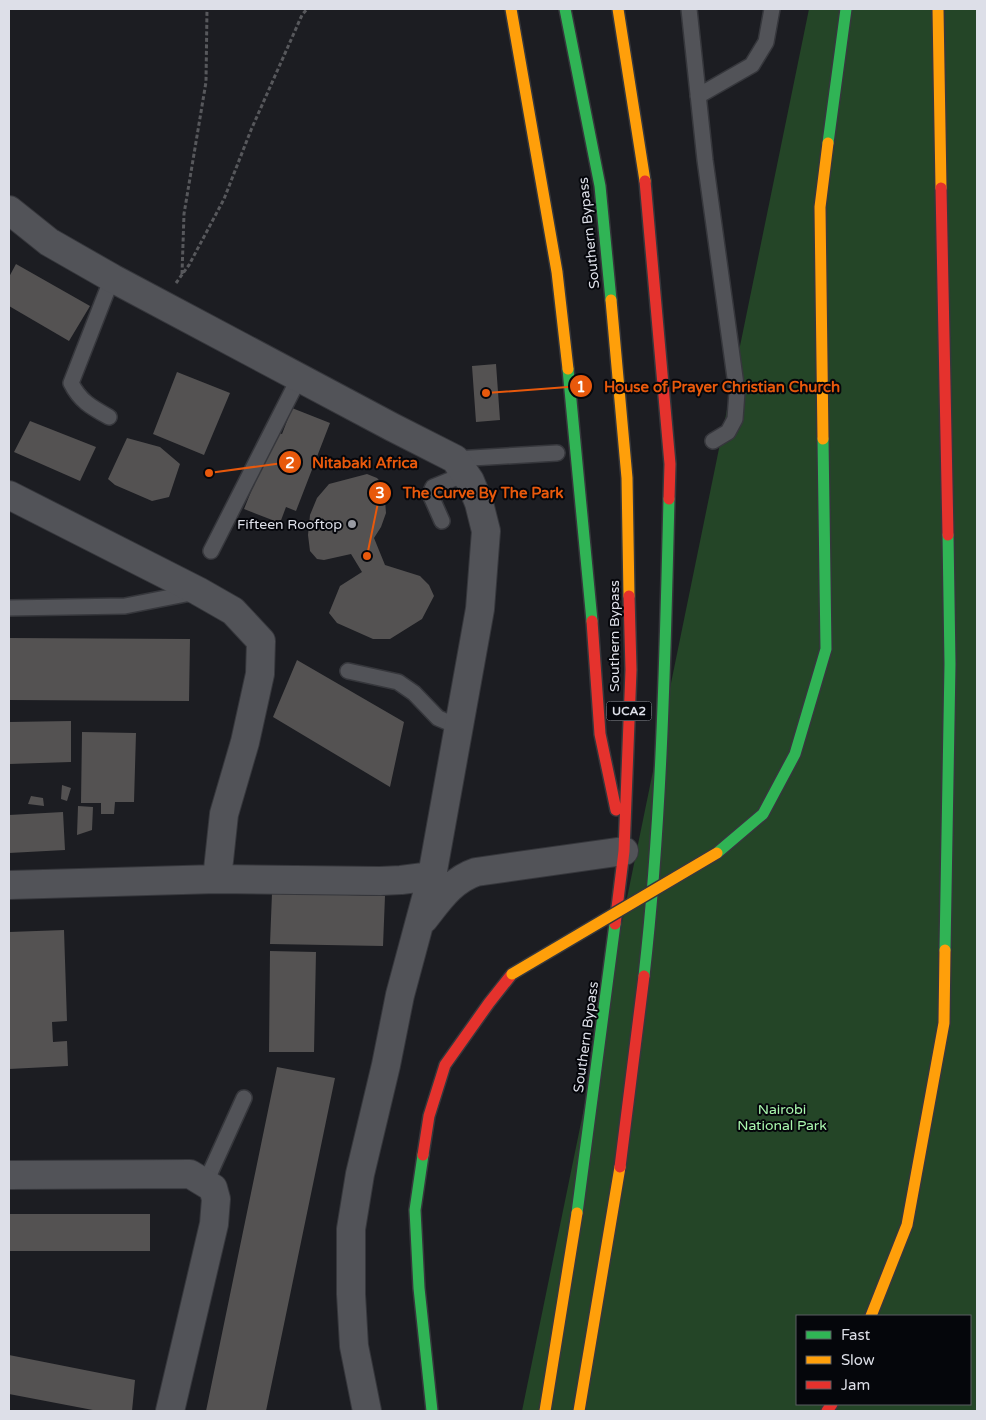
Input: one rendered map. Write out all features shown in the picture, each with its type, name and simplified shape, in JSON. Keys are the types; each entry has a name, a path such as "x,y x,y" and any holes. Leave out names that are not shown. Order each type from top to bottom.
{"main road":[{"path":"511,9 557,272 589,586 600,734 624,851"},
{"name":"Southern Bypass","path":"544,1411 578,1205 624,851 631,670 627,478 600,186 565,9"},
{"name":"UCA2","path":"579,1411 616,1196 644,973 656,835 668,552 670,464 647,192 618,9"},
{"path":"432,1411 419,1288 414,1210 429,1116 445,1065 512,974 718,853 764,814 795,754 826,649 820,206 846,9"},
{"path":"871,1315 907,1225 944,1023 950,664 938,9"}],"street":[{"path":"9,210 49,242 112,278 460,466 470,481 479,503 486,531 480,609 432,876 400,994 386,1065 360,1174 351,1229 351,1294 354,1346 367,1411"},
{"path":"9,495 233,611 261,641 260,674 249,725 224,814 217,879"},
{"path":"420,924 454,884 471,873 624,851"},
{"path":"9,885 217,879 380,881 432,876"},
{"path":"9,1175 190,1174 213,1188 216,1199 214,1224 170,1411"}],"lane":[{"path":"689,9 705,160 737,392 735,419 728,432 713,441"},
{"path":"698,96 752,65 766,42 772,9"},
{"path":"109,417 89,406 77,395 71,382 112,278"},
{"path":"211,551 299,378"},
{"path":"442,521 430,494 433,487 460,466 557,453"},
{"path":"9,608 125,606 198,592"},
{"path":"348,671 398,682 414,693 438,718 459,727"},
{"path":"205,1184 244,1098"}],"path":[{"path":"182,275 184,214 206,82 207,9"},
{"path":"163,305 182,275 224,199 302,15 307,9"}],"green space":[{"name":"Nairobi National Park","path":"809,9 977,9 977,1411 522,1411"}],"building":[{"path":"16,264 90,306 69,341 9,306 9,277"},
{"path":"496,364 500,420 476,422 472,366"},
{"path":"177,372 230,393 204,455 153,434"},
{"path":"292,408 330,423 296,511 286,507 280,523 244,509 275,432 282,434"},
{"path":"30,421 96,447 80,481 14,452"},
{"path":"127,438 160,447 180,464 169,497 152,501 115,485 108,479"},
{"path":"367,474 377,478 384,486 386,513 381,527 374,538 385,565 420,576 429,585 434,596 422,619 390,639 373,639 337,623 329,613 340,586 362,572 351,554 324,560 317,559 310,551 308,535 310,515 317,498 329,484"},
{"path":"9,638 190,639 189,701 9,700"},
{"path":"297,660 404,722 390,787 273,717"},
{"path":"71,721 71,762 9,764 9,722"},
{"path":"82,732 136,733 134,802 115,802 114,814 101,814 101,803 81,803"},
{"path":"62,785 71,788 67,801 61,799"},
{"path":"31,796 43,798 44,806 28,804"},
{"path":"78,806 93,807 92,830 77,835"},
{"path":"63,812 65,850 9,853 9,815"},
{"path":"272,893 385,896 383,946 270,944"},
{"path":"64,930 67,1021 52,1022 53,1042 67,1041 68,1066 9,1069 9,932"},
{"path":"270,951 316,952 314,1052 269,1052"},
{"path":"277,1067 335,1078 266,1411 206,1411"},
{"path":"9,1214 150,1214 150,1251 9,1251"},
{"path":"9,1355 135,1380 132,1411 98,1411 9,1394"}],"traffic: fast":[{"path":"565,9 600,186 611,300"},
{"path":"828,143 846,9"},
{"path":"568,369 592,621"},
{"path":"717,853 763,814 795,754 826,649 823,439"},
{"path":"644,976 659,798 669,499"},
{"path":"945,950 950,664 948,535"},
{"path":"577,1213 615,924"},
{"path":"423,1155 415,1210 419,1288 432,1411"}],"traffic: slow":[{"path":"511,9 557,272 568,369"},
{"path":"618,9 645,181"},
{"path":"938,9 941,188"},
{"path":"823,439 820,207 828,143"},
{"path":"611,300 627,478 629,596"},
{"path":"512,974 717,853"},
{"path":"871,1315 907,1225 944,1023 945,950"},
{"path":"579,1411 620,1167"},
{"path":"545,1411 577,1213"}],"traffic: jam":[{"path":"645,181 670,464 669,499"},
{"path":"941,188 948,535"},
{"path":"615,924 624,851 631,670 629,596"},
{"path":"592,621 600,734 616,810"},
{"path":"423,1155 429,1116 445,1065 512,974"},
{"path":"620,1167 644,976"},
{"path":"827,1411 831,1405"}],"place":[{"name":"House of Prayer Christian Church","path":"486,393"},
{"name":"Nitabaki Africa","path":"209,473"},
{"name":"Fifteen Rooftop","path":"352,524"},
{"name":"The Curve By The Park","path":"367,556"}]}
